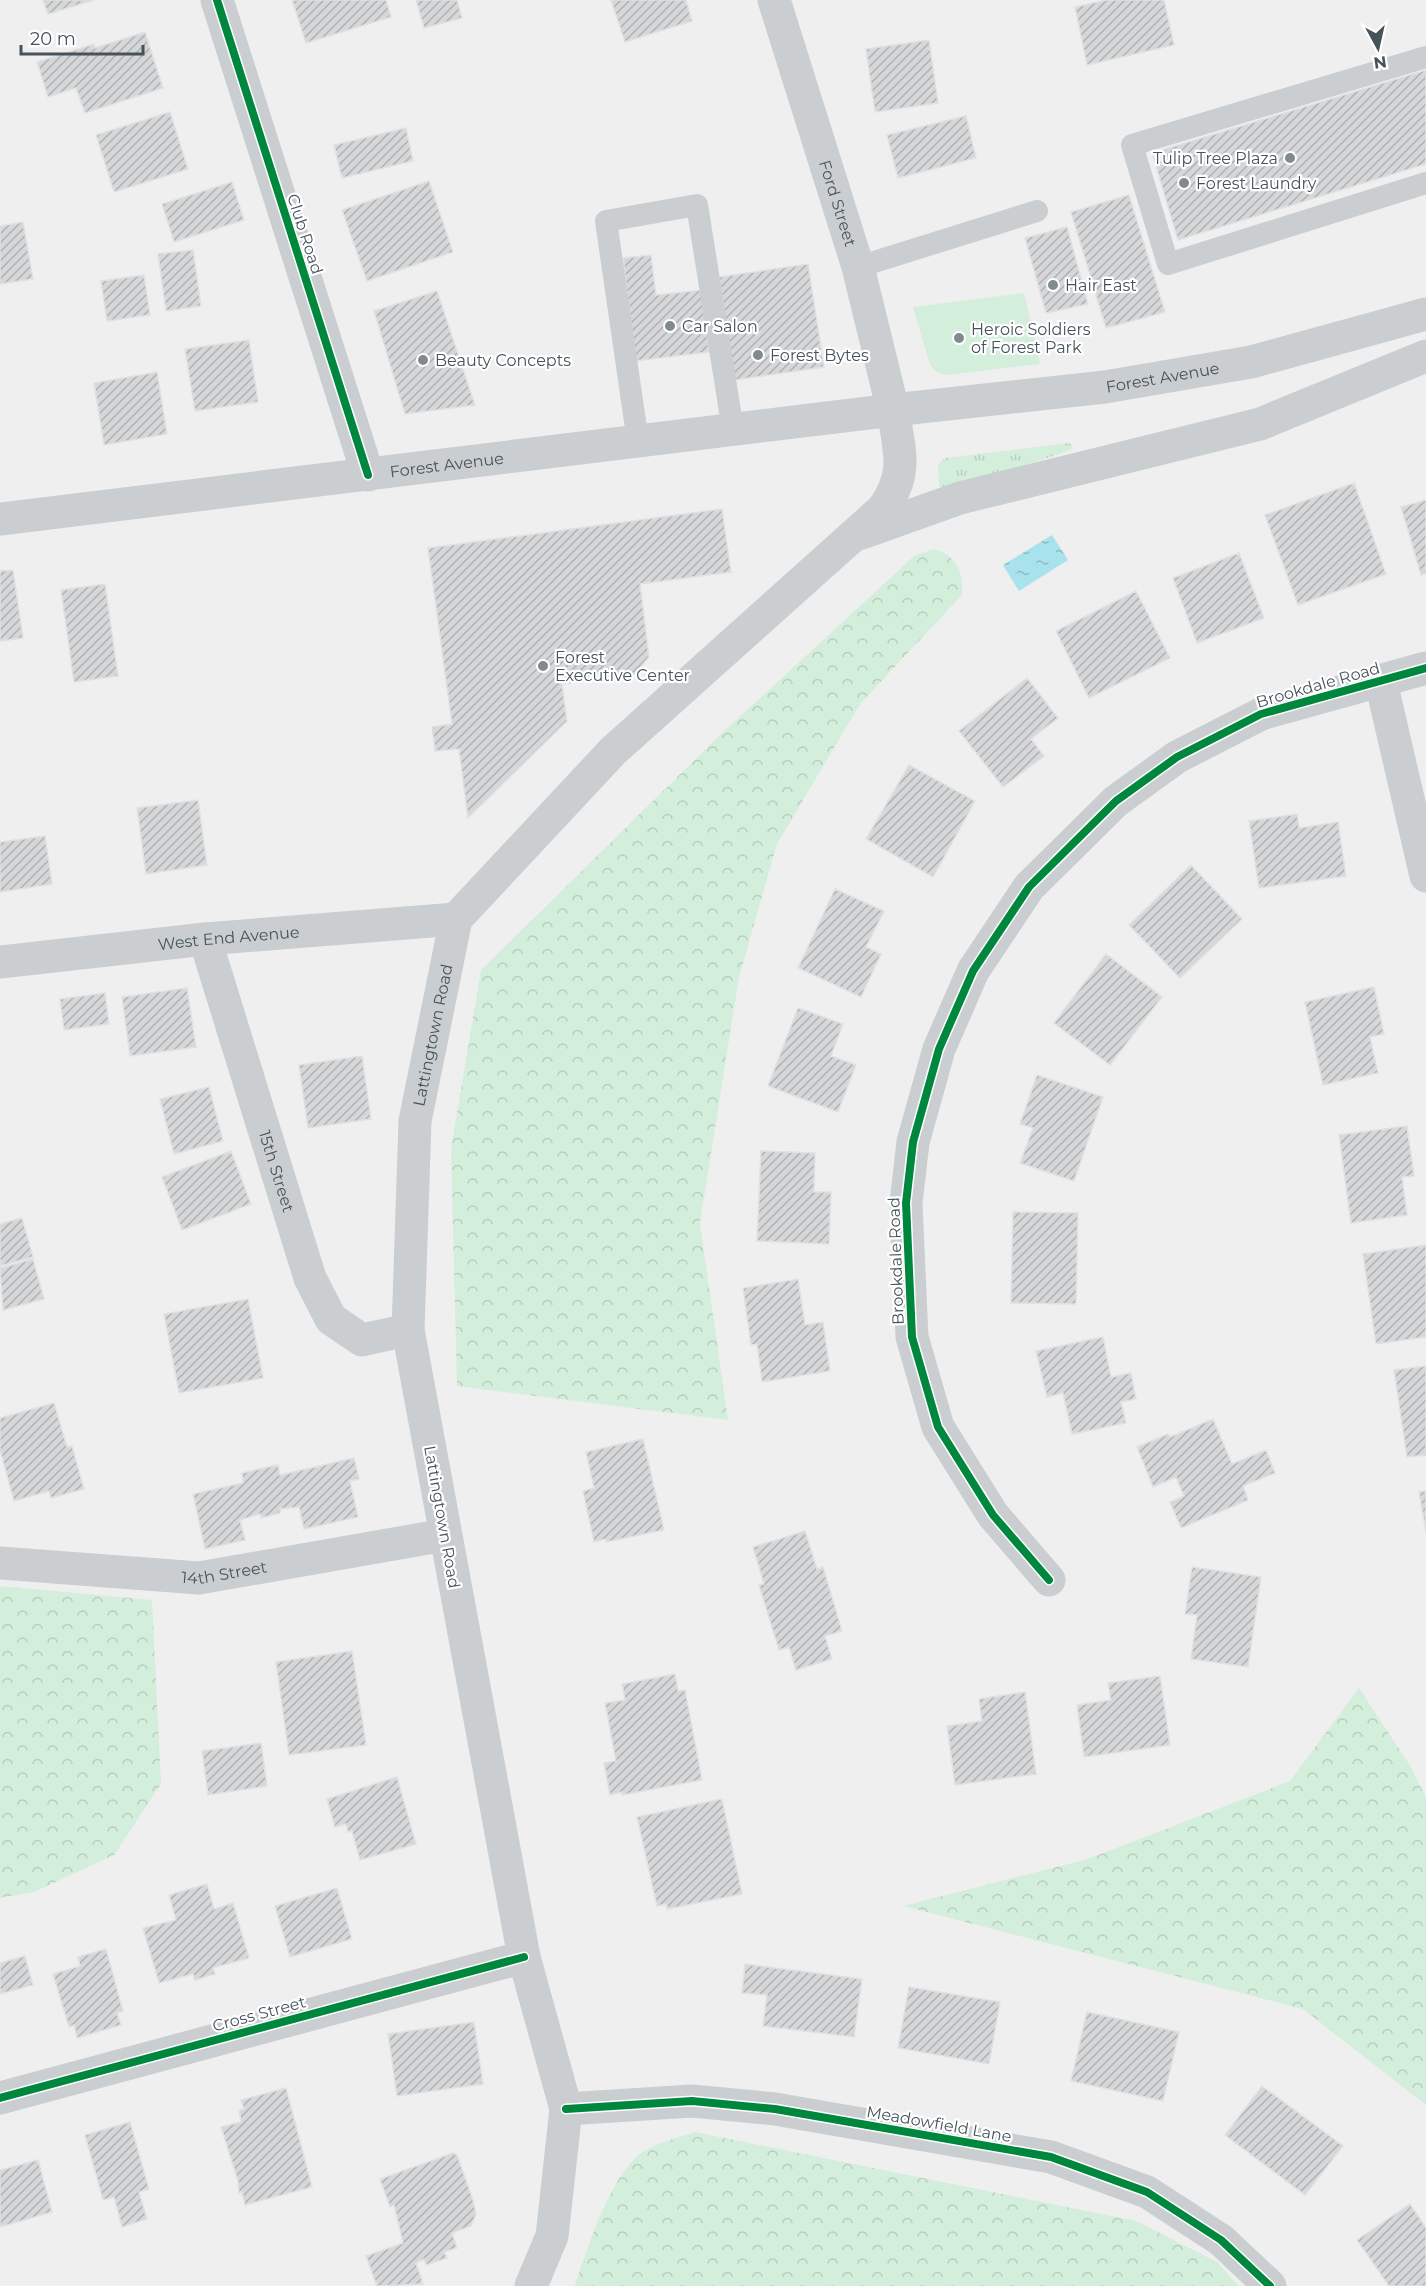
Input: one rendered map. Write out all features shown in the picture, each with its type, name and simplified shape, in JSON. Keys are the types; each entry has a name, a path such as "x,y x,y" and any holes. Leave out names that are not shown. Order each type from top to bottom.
{"street":[{"name":"Club Road","path":"217,0 368,476"},
{"name":"Ford Street","path":"774,0 858,267 893,410"},
{"name":"Forest Avenue","path":"0,519 368,476 893,410 1105,387 1251,362 1426,314"},
{"path":"855,536 960,498 1260,424 1426,356"},
{"path":"456,919 613,751 883,509 899,482 900,463 893,410"},
{"name":"Brookdale Road","path":"1049,1580 993,1515 938,1427 912,1337 906,1203 912,1142 939,1049 973,971 1029,887 1116,801 1177,757 1261,714 1426,668"},
{"path":"1381,682 1426,876"},
{"name":"West End Avenue","path":"0,962 205,939 456,919"},
{"name":"Lattingtown Road","path":"456,919 415,1121 408,1330 524,1957 566,2109"},
{"name":"15th Street","path":"205,939 310,1278 331,1319 362,1340 408,1330"},
{"name":"14th Street","path":"0,1563 199,1578 445,1535"},
{"name":"Cross Street","path":"0,2098 524,1957"},
{"name":"Meadowfield Lane","path":"566,2109 692,2101 775,2109 1051,2157 1148,2192 1221,2240 1270,2286"},
{"path":"531,2286 552,2236 566,2109"}],"lane":[{"path":"1426,57 1132,145 1168,264 1426,183"},
{"path":"638,442 606,221 696,205 733,430"},
{"path":"858,267 1036,211"}],"green space":[{"path":"1024,293 1040,364 947,375 938,373 930,365 913,307"},
{"path":"1069,443 1072,445 1071,450 949,491 939,486 938,465 945,458"},
{"path":"933,549 948,555 957,566 962,579 962,595 860,704 777,844 739,977 700,1223 728,1420 457,1386 451,1149 481,970 717,738 914,556"},
{"path":"0,1586 152,1600 161,1784 114,1855 34,1892 0,1898"},
{"path":"1359,1688 1411,1767 1426,1798 1426,2105 1303,2009 903,1906 1088,1859 1290,1781"},
{"path":"695,2132 1136,2221 1217,2262 1239,2286 575,2286 601,2213 621,2176 643,2152"}],"water":[{"path":"1052,535 1068,560 1019,591 1003,565"}],"building":[{"path":"43,0 94,0 48,14"},
{"path":"292,0 386,0 391,17 306,43"},
{"path":"416,0 457,0 462,18 424,28"},
{"path":"611,0 686,0 692,21 625,42"},
{"path":"1106,0 1164,0 1174,45 1087,65 1075,7"},
{"path":"145,32 163,88 85,113 76,88 48,97 37,62 94,44 95,48"},
{"path":"929,40 938,103 875,112 866,49"},
{"name":"Tulip Tree Plaza","path":"1426,70 1426,164 1178,240 1152,153"},
{"path":"170,112 188,169 114,192 96,135"},
{"path":"966,116 976,158 898,178 887,135"},
{"path":"406,128 413,161 342,178 334,145"},
{"path":"429,181 453,252 367,281 342,210"},
{"path":"232,182 244,220 174,242 162,204"},
{"path":"1129,195 1165,312 1106,328 1071,212"},
{"path":"23,222 33,279 0,284 0,226"},
{"path":"1067,227 1088,304 1046,313 1025,238"},
{"path":"193,250 201,306 166,311 158,254"},
{"path":"651,255 656,295 702,290 709,352 635,361 623,258"},
{"path":"808,264 824,367 735,380 719,277"},
{"path":"144,275 150,315 107,321 101,281"},
{"path":"437,291 475,405 405,414 374,311"},
{"path":"249,340 258,402 195,411 185,349"},
{"path":"157,372 167,434 104,445 94,383"},
{"path":"1354,483 1386,574 1298,605 1265,515"},
{"path":"1426,500 1426,573 1421,575 1401,507"},
{"name":"Forest Executive Center","path":"722,509 731,572 640,584 649,657 634,675 562,684 567,721 468,818 459,749 435,751 432,727 452,724 428,548"},
{"path":"1239,553 1264,618 1197,643 1173,578"},
{"path":"13,570 23,638 0,641 0,571"},
{"path":"105,584 118,676 74,682 61,590"},
{"path":"1136,591 1170,658 1089,698 1056,631"},
{"path":"1027,678 1058,718 1031,739 1044,756 1003,787 959,731"},
{"path":"909,765 975,801 933,877 866,839"},
{"path":"198,800 207,865 146,874 137,808"},
{"path":"1297,814 1299,828 1338,822 1346,876 1259,888 1249,821"},
{"path":"45,836 52,884 0,892 0,842"},
{"path":"1191,865 1242,919 1180,978 1129,925"},
{"path":"835,889 884,911 866,947 881,954 861,997 798,968"},
{"path":"1106,954 1162,997 1110,1065 1054,1023"},
{"path":"1374,987 1384,1034 1370,1037 1378,1073 1323,1085 1305,1002"},
{"path":"187,988 196,1047 130,1056 122,997"},
{"path":"105,993 109,1024 64,1030 60,999"},
{"path":"798,1008 843,1024 831,1056 856,1065 838,1112 768,1086"},
{"path":"362,1056 371,1119 308,1128 299,1065"},
{"path":"1037,1075 1103,1097 1074,1181 1020,1163 1033,1128 1020,1124"},
{"path":"209,1087 223,1141 174,1154 160,1099"},
{"path":"1407,1126 1414,1176 1402,1177 1407,1215 1351,1223 1339,1135"},
{"path":"231,1151 251,1204 182,1230 162,1177"},
{"path":"761,1151 815,1153 814,1192 831,1192 829,1244 757,1241"},
{"path":"1013,1212 1078,1213 1076,1304 1011,1303"},
{"path":"22,1218 33,1257 0,1266 0,1224"},
{"path":"1426,1245 1426,1337 1376,1344 1363,1254"},
{"path":"33,1259 44,1299 3,1310 0,1268"},
{"path":"798,1279 805,1325 823,1322 830,1371 762,1382 757,1344 751,1345 743,1288"},
{"path":"248,1299 263,1378 179,1393 164,1314"},
{"path":"1103,1337 1111,1377 1131,1373 1136,1399 1121,1402 1126,1423 1072,1434 1063,1393 1047,1397 1036,1351"},
{"path":"1426,1366 1426,1455 1407,1457 1394,1370"},
{"path":"54,1403 67,1447 72,1446 84,1489 51,1498 49,1491 14,1501 0,1450 0,1418"},
{"path":"1213,1419 1232,1464 1266,1450 1275,1473 1243,1486 1248,1500 1181,1528 1170,1502 1184,1496 1176,1477 1153,1487 1137,1447 1168,1434 1170,1437"},
{"path":"643,1439 664,1530 606,1542 606,1539 594,1542 583,1491 594,1488 586,1452"},
{"path":"354,1458 359,1479 350,1481 358,1517 304,1529 299,1507 280,1509 280,1513 261,1518 260,1514 240,1520 245,1540 205,1549 193,1494 243,1483 242,1473 278,1465 280,1475"},
{"path":"1426,1491 1426,1532 1419,1492"},
{"path":"805,1531 817,1569 823,1567 842,1631 825,1636 832,1659 796,1670 789,1647 779,1650 759,1585 764,1584 753,1547"},
{"path":"1192,1567 1261,1577 1248,1667 1191,1659 1197,1615 1185,1614"},
{"path":"352,1651 366,1745 289,1755 276,1662"},
{"path":"675,1674 678,1691 685,1690 702,1780 622,1795 622,1792 610,1795 604,1763 616,1761 605,1703 625,1700 622,1684"},
{"path":"1160,1676 1170,1745 1084,1757 1077,1705 1111,1700 1108,1683"},
{"path":"1025,1692 1036,1774 955,1785 947,1726 982,1721 979,1699"},
{"path":"261,1743 267,1786 208,1795 202,1751"},
{"path":"397,1777 416,1844 360,1860 352,1831 348,1832 346,1824 335,1827 327,1799"},
{"path":"722,1799 742,1894 667,1909 667,1904 657,1906 637,1817"},
{"path":"207,1884 214,1909 233,1903 249,1958 213,1968 215,1974 195,1980 193,1974 159,1983 143,1928 176,1920 169,1895"},
{"path":"337,1888 352,1939 290,1957 275,1906"},
{"path":"106,1949 123,2011 117,2013 121,2025 77,2038 74,2025 69,2027 53,1974 80,1966 78,1957"},
{"path":"25,1956 33,1985 0,1994 0,1963"},
{"path":"745,1964 862,1979 854,2037 763,2026 767,1995 742,1993"},
{"path":"909,1987 1000,2002 989,2064 898,2048"},
{"path":"1087,2012 1179,2032 1163,2101 1071,2081"},
{"path":"474,2022 483,2084 397,2096 388,2034"},
{"path":"1262,2086 1343,2146 1305,2195 1225,2135"},
{"path":"286,2088 312,2187 245,2205 242,2192 239,2193 238,2181 221,2127 241,2122 239,2110 244,2109 241,2100"},
{"path":"130,2122 149,2189 139,2192 147,2219 122,2227 114,2197 103,2200 85,2135"},
{"path":"453,2153 457,2155 473,2200 476,2214 471,2226 452,2233 457,2248 444,2252 447,2258 426,2265 424,2259 416,2263 423,2284 377,2286 366,2256 403,2243 394,2205 390,2207 380,2179"},
{"path":"38,2160 52,2212 0,2227 0,2170"},
{"path":"1410,2204 1426,2228 1426,2286 1389,2286 1357,2240"}],"cycle path":[{"path":"217,0 368,475"},
{"path":"1049,1580 993,1515 938,1427 912,1337 906,1203 913,1142 939,1049 973,971 1029,887 1116,801 1177,757 1261,714 1426,668"},
{"path":"0,2098 524,1957"},
{"path":"566,2109 692,2101 775,2109 1051,2157 1147,2192 1221,2240 1270,2286"}],"place":[{"name":"Tulip Tree Plaza","path":"1290,158"},
{"name":"Forest Laundry","path":"1184,183"},
{"name":"Hair East","path":"1053,285"},
{"name":"Car Salon","path":"670,326"},
{"name":"Heroic Soldiers of Forest Park","path":"959,338"},
{"name":"Forest Bytes","path":"758,355"},
{"name":"Beauty Concepts","path":"423,360"},
{"name":"Forest Executive Center","path":"543,666"}]}
